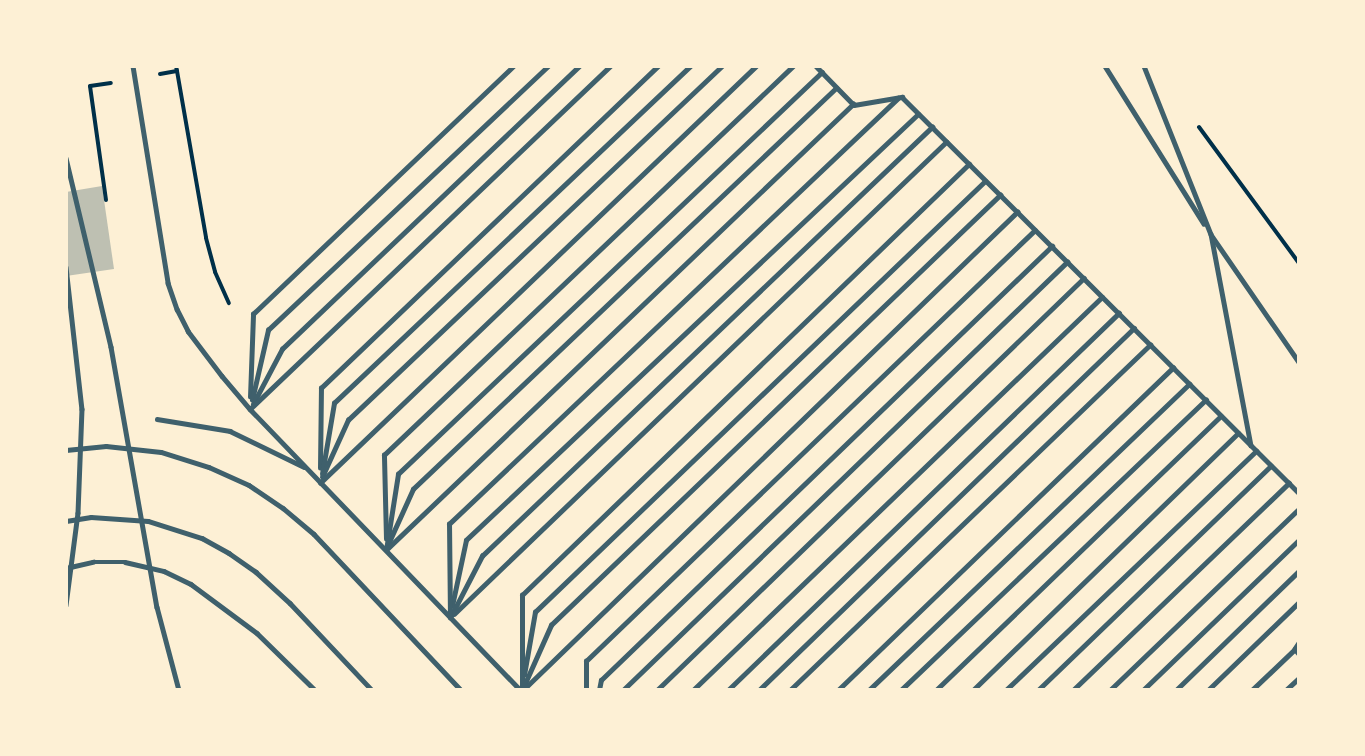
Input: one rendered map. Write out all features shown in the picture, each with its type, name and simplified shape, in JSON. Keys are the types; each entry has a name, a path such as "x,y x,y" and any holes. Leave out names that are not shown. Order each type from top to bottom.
{"lane":[{"path":"133,66 168,283 177,309 204,353 250,409 522,690"},
{"path":"250,409 253,314 513,66"},
{"path":"250,409 268,330 548,66"},
{"path":"250,409 282,349 579,66"},
{"path":"250,409 610,66"},
{"path":"320,483 321,388 658,66"},
{"path":"320,483 334,403 690,66"},
{"path":"320,483 348,420 722,66"},
{"path":"320,483 756,66"},
{"path":"386,550 384,455 794,66"},
{"path":"816,66 853,104"},
{"path":"1105,66 1211,234 1299,362"},
{"path":"1144,66 1211,234 1251,445"},
{"path":"386,550 398,474 822,72"},
{"path":"386,550 413,489 836,88"},
{"path":"386,550 853,104 898,98 902,98 932,127 1299,493"},
{"path":"450,618 449,524 898,98"},
{"path":"450,618 466,540 918,114"},
{"path":"450,618 482,556 932,127"},
{"path":"450,618 946,142"},
{"path":"66,158 111,347 157,607 180,690"},
{"path":"522,690 522,596 969,164"},
{"path":"522,690 535,612 985,181"},
{"path":"522,690 551,625 1000,195"},
{"path":"522,690 1017,212"},
{"path":"586,690 586,662 1035,230"},
{"path":"599,690 601,680 1052,246"},
{"path":"623,690 1067,262"},
{"path":"66,267 82,409 78,513 66,605"},
{"path":"657,690 1084,278"},
{"path":"693,690 1102,297"},
{"path":"728,690 1119,313"},
{"path":"759,690 1134,328"},
{"path":"790,690 1150,345"},
{"path":"838,690 1173,368"},
{"path":"869,690 1189,384"},
{"path":"901,690 1206,400"},
{"path":"936,690 1221,416"},
{"path":"157,418 230,431 307,468"},
{"path":"973,690 1239,433"},
{"path":"66,450 106,446 161,452 209,467 249,485 284,508 314,534 461,690"},
{"path":"1006,690 1256,451"},
{"path":"1038,690 1271,466"},
{"path":"1073,690 1288,483"},
{"path":"1110,690 1299,508"},
{"path":"66,521 101,517 148,521 202,538 256,572 290,603 372,690"},
{"path":"1143,690 1299,540"},
{"path":"66,568 93,562 125,562 164,571 224,606 257,633 315,690"},
{"path":"1176,690 1299,571"},
{"path":"1208,690 1299,602"},
{"path":"1252,690 1299,643"},
{"path":"1295,649 1299,654"},
{"path":"1286,690 1299,678"}],"path":[{"path":"106,202 90,86 177,71 176,66"},
{"path":"1196,122 1299,263"}],"building":[{"path":"102,186 114,269 66,276 66,192"}]}
